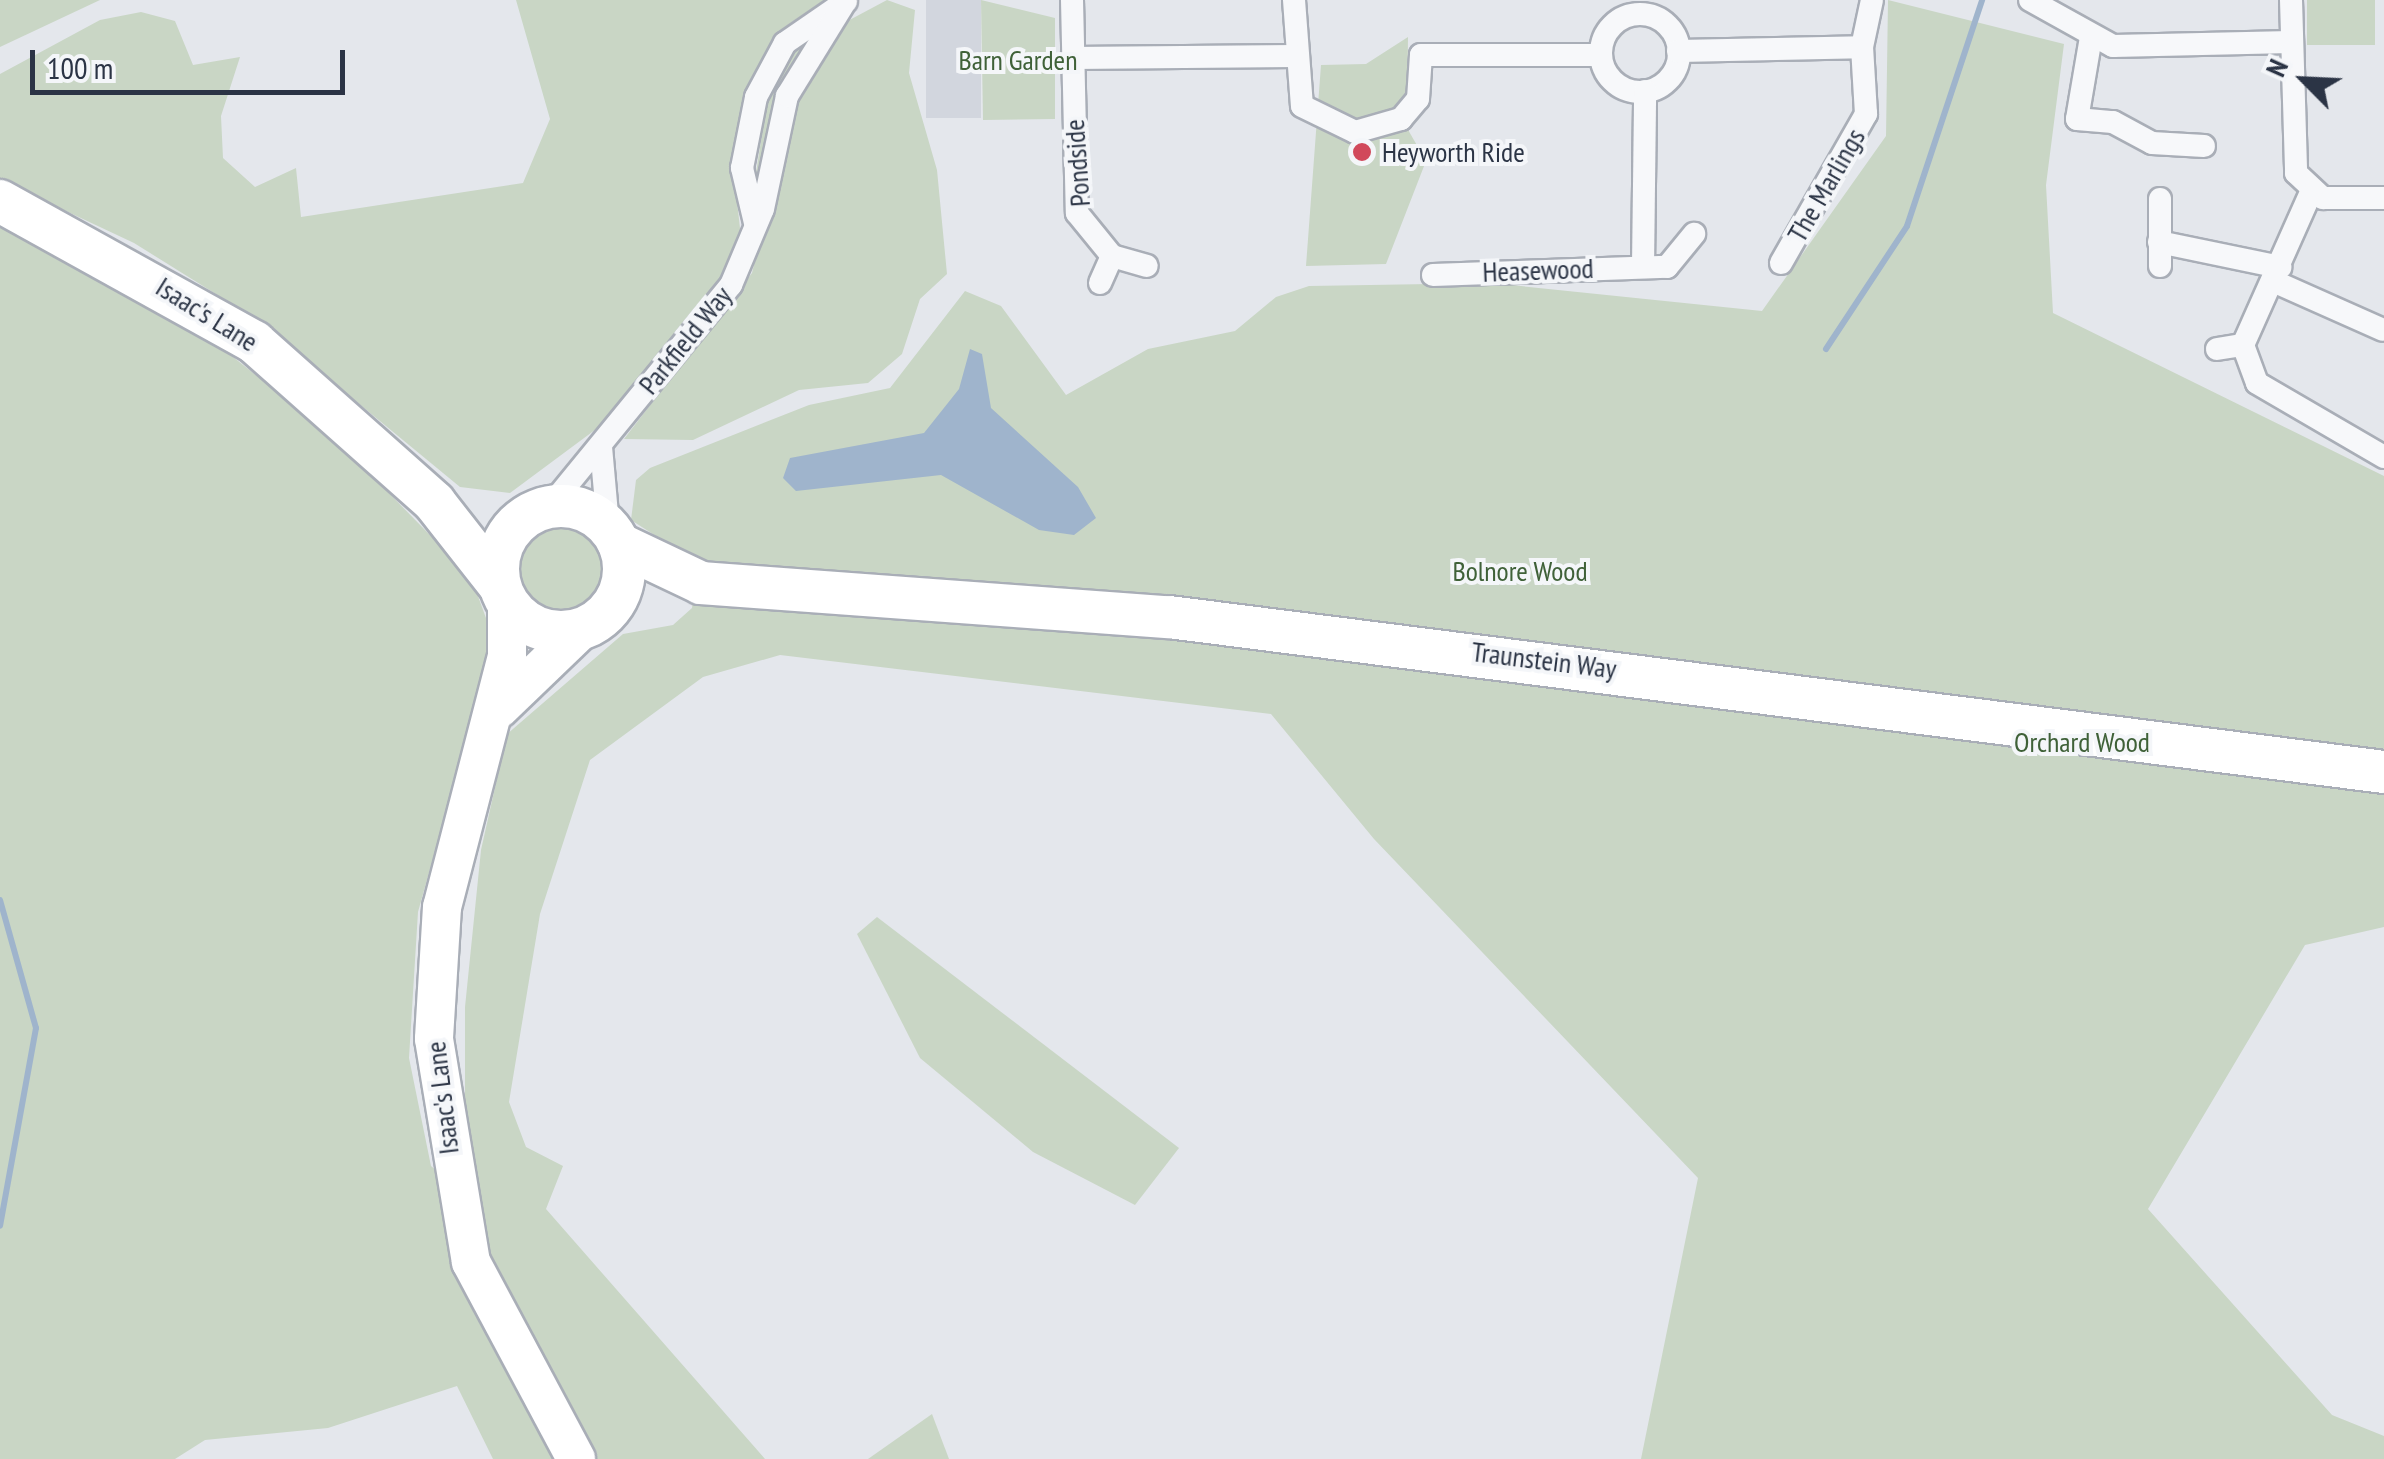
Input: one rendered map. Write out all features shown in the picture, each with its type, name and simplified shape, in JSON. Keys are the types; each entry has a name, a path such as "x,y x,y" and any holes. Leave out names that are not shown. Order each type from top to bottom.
{"highway":[{"name":"Isaac's Lane","path":"0,201 254,342 434,502 503,594"},
{"name":"Isaac's Lane","path":"434,502 498,516 540,509"},
{"path":"540,509 614,535 624,576 596,618 540,630 503,594 502,543 540,509"},
{"name":"Traunstein Way","path":"614,535 701,583"},
{"name":"Traunstein Way","path":"596,618 701,583 1169,617 2384,772"}],"main road":[{"name":"Isaac's Lane","path":"503,594 494,715 463,808 438,938 441,1120 471,1262 496,1325 576,1459"},
{"name":"Isaac's Lane","path":"494,715 596,618"}],"street":[{"path":"1072,0 1072,58 1295,56"},
{"path":"1294,0 1295,90 1312,116 1374,132 1418,99 1422,44 1601,55"},
{"name":"The Marlings","path":"1781,262 1866,114 1862,47 1872,0"},
{"path":"2291,0 2294,159 2310,192 2243,345 2257,383 2384,456"},
{"name":"Parkfield Way","path":"540,509 601,447 732,285 755,223 742,168 756,96 786,43 847,1"},
{"path":"2038,3 2071,9 2091,37 2112,46 2291,42"},
{"path":"1637,7 1660,20 1678,52 1666,82 1645,91 1620,87 1601,55 1606,32 1637,7"},
{"path":"2091,37 2077,119 2113,122 2152,144 2204,146"},
{"path":"1678,52 1862,47"},
{"name":"Pondside","path":"1072,58 1074,200 1112,256"},
{"path":"1643,266 1645,91"},
{"path":"2310,192 2384,198"},
{"path":"2160,199 2160,266"},
{"name":"Heasewood","path":"1432,274 1667,267 1694,234"},
{"path":"2159,242 2277,274 2383,330"},
{"path":"1100,282 1112,256 1146,266"},
{"path":"2217,348 2243,345"},
{"path":"601,447 614,535"}],"shaded area":[{"path":"926,0 981,0 981,118 926,118"}],"green space":[{"path":"0,0 100,0 0,47"},
{"path":"516,0 825,0 789,24 749,93 734,175 741,237 725,277 607,421 510,493 460,487 256,319 134,243 0,180 0,74 100,20 141,12 175,21 193,65 240,57 221,116 223,158 255,187 296,168 301,217 523,183 550,119"},
{"path":"887,0 915,10 909,73 937,170 947,274 920,299 902,354 868,383 799,390 693,440 624,439 752,273 793,104 842,24"},
{"name":"Barn Garden","path":"981,0 1055,18 1055,119 983,120"},
{"path":"1888,0 2064,44 2046,185 2053,313 2384,476 2384,927 2305,945 2148,1209 2332,1415 2384,1436 2384,1459 1641,1459 1698,1178 1374,839 1271,714 780,655 703,677 590,760 540,914 509,1102 526,1147 563,1166 546,1209 765,1459 493,1459 457,1386 328,1428 205,1440 175,1459 0,1459 0,225 208,337 335,438 471,577 494,640 418,912 409,1058 431,1166 481,1209 465,1123 465,1007 481,850 507,734 623,634 673,625 692,608 698,563 631,520 636,480 650,468 809,405 890,388 965,291 1001,306 1066,395 1148,349 1235,331 1276,297 1309,286 1491,283 1762,311 1886,136"},
{"path":"2307,0 2375,0 2375,45 2307,45"},
{"path":"805,31 812,36 777,92 754,186 769,88"},
{"path":"1408,37 1407,128 1426,161 1386,264 1306,266 1321,65 1366,64"},
{"path":"561,519 580,523 597,534 608,551 612,570 608,589 597,606 580,617 561,621 542,617 525,606 514,589 510,570 514,551 525,534 542,523"},
{"path":"877,917 1179,1148 1135,1205 1033,1152 920,1058 857,934"},
{"path":"932,1414 949,1459 868,1459"}],"water":[{"path":"970,349 982,354 991,408 1078,487 1096,518 1074,535 1039,530 941,475 796,491 783,478 790,458 924,433 959,389"}],"waterway":[{"path":"1826,349 1907,226 1982,0"},
{"path":"0,900 36,1028 0,1226"}],"place":[{"name":"Heyworth Ride","path":"1362,152"}],"park label":[{"name":"Bolnore Wood","path":"1520,571"},
{"name":"Orchard Wood","path":"2082,742"}]}
